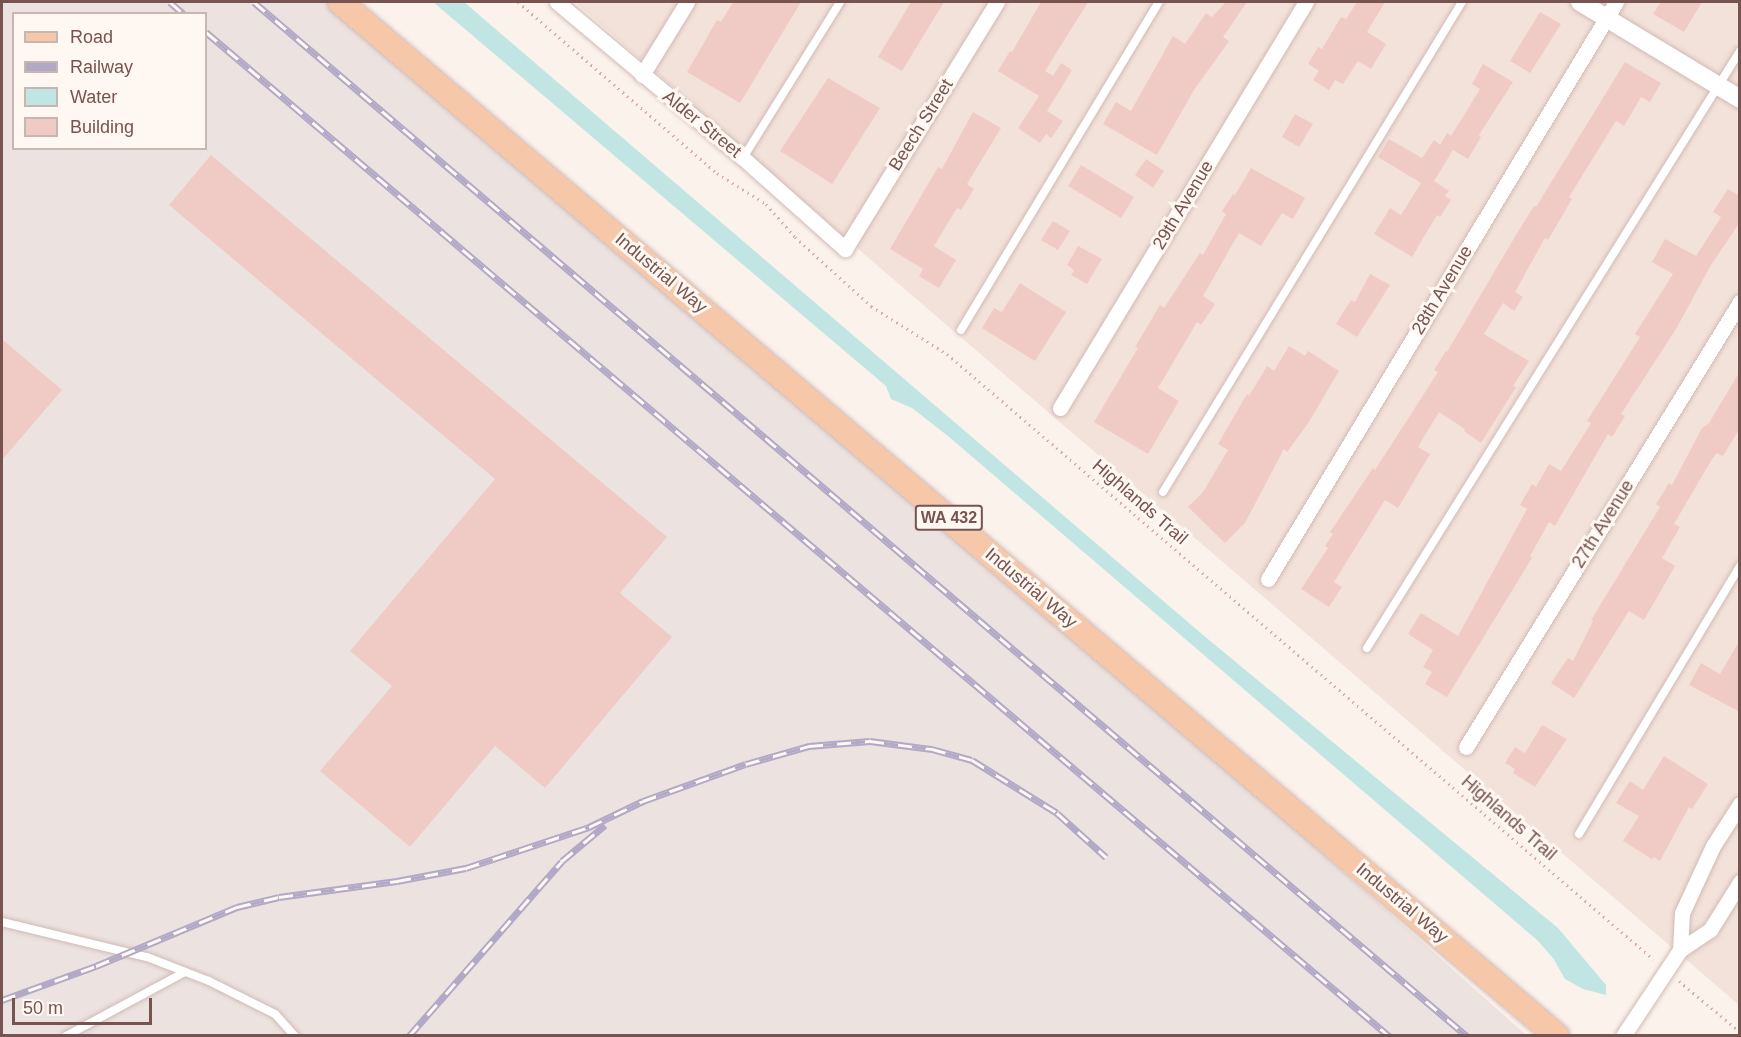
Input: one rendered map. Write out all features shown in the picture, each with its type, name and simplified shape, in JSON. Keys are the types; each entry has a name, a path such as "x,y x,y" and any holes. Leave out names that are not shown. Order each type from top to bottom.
{"main road":[{"name":"Industrial Way","path":"340,2 1557,1035"}],"street":[{"name":"Alder Street","path":"557,2 743,158 845,249"},
{"path":"642,75 687,2"},
{"name":"Beech Street","path":"845,249 998,2"},
{"name":"29th Avenue","path":"1060,408 1306,2"},
{"path":"1580,2 1740,99"},
{"name":"28th Avenue","path":"1268,579 1616,2"},
{"name":"27th Avenue","path":"1466,747 1740,302"},
{"path":"1680,950 1682,913 1713,846 1740,804"},
{"path":"1623,1035 1680,950 1710,930 1740,882"}],"lane":[{"path":"743,158 840,2"},
{"path":"961,330 1159,2"},
{"path":"1163,492 1462,2"},
{"path":"1367,648 1740,51"},
{"path":"1579,834 1740,566"},
{"path":"2,922 147,957 275,1014 295,1035"},
{"path":"66,1035 185,972"}],"path":[{"name":"Highlands Trail","path":"518,2 717,173 766,204 795,237 871,306 947,354 1740,1032"}],"shaded area":[{"path":"2,2 338,2 924,497 1526,1035 2,1036"},
{"path":"575,2 1739,2 1739,1005 879,267"}],"water":[{"path":"433,2 464,2 1203,635 1558,928 1606,985 1606,995 1583,989 1565,979 1553,958 1537,940 948,436 912,408 891,399 886,386"}],"building":[{"path":"733,2 801,2 740,103 687,72 717,20 721,22"},
{"path":"911,2 944,2 902,71 878,57"},
{"path":"1041,2 1088,2 1045,71 1053,76 1061,63 1072,70 1047,111 1063,121 1051,138 1046,134 1040,143 1018,128 1039,96 998,71 1010,51 1012,52"},
{"path":"1226,2 1247,2 1223,37 1229,41 1194,90 1157,155 1103,124 1116,102 1131,111 1173,36 1185,44 1206,13 1212,17"},
{"path":"1357,2 1385,2 1367,32 1386,44 1371,69 1358,61 1343,84 1335,80 1329,90 1313,80 1319,71 1308,64 1318,47 1322,49 1341,17 1346,19"},
{"path":"1661,2 1702,2 1684,32 1653,14"},
{"path":"1540,12 1561,24 1530,73 1510,61"},
{"path":"1625,62 1661,83 1650,102 1641,97 1624,126 1616,121 1569,197 1572,199 1548,240 1545,238 1515,292 1523,297 1514,311 1503,303 1484,334 1529,361 1513,386 1516,387 1481,443 1439,412 1418,447 1430,454 1398,508 1385,500 1334,582 1342,587 1329,607 1301,589 1328,548 1325,546 1333,534 1330,532 1373,468 1375,470 1438,372 1434,370"},
{"path":"1483,64 1513,82 1479,135 1481,137 1468,159 1453,150 1434,181 1449,191 1445,196 1451,200 1440,217 1437,215 1412,257 1374,234 1390,208 1401,215 1421,183 1378,157 1389,139 1422,158 1434,140 1440,145 1447,133 1451,136 1480,89 1472,84"},
{"path":"828,78 880,108 832,184 780,151"},
{"path":"973,112 1001,128 967,184 974,189 961,210 957,208 934,246 956,260 939,288 919,276 923,269 890,249 938,167 942,169"},
{"path":"1295,114 1313,124 1299,147 1282,137"},
{"path":"211,155 667,537 620,593 672,637 545,788 495,746 410,847 320,771 392,686 350,651 495,479 169,205"},
{"path":"1146,159 1164,171 1153,188 1135,175"},
{"path":"1081,165 1134,197 1121,218 1068,186"},
{"path":"1251,168 1305,198 1293,219 1282,213 1261,246 1239,233 1203,296 1215,304 1201,325 1197,322 1158,388 1179,401 1148,454 1094,422 1138,348 1135,347 1160,305 1164,308 1200,253 1203,255 1226,214 1222,211 1233,194 1235,195"},
{"path":"1728,189 1740,196 1740,222 1711,265 1676,329 1621,414 1625,416 1612,437 1608,434 1555,526 1549,522 1530,556 1532,558 1447,697 1425,684 1432,672 1423,667 1433,650 1408,634 1421,613 1458,636 1527,509 1520,505 1532,484 1536,487 1549,464 1561,471 1591,423 1587,421 1640,337 1635,334 1673,274 1652,262 1665,239 1696,256 1721,217 1713,212"},
{"path":"1053,221 1070,231 1058,250 1041,240"},
{"path":"1078,246 1102,259 1087,284 1071,275 1074,270 1067,265"},
{"path":"1370,274 1390,285 1357,337 1336,324 1351,300 1355,302"},
{"path":"1020,283 1066,312 1035,361 982,328 994,308 1002,312"},
{"path":"2,339 62,390 2,460"},
{"path":"1289,346 1305,356 1308,351 1339,371 1307,425 1287,452 1284,449 1245,523 1225,543 1188,507 1203,492 1228,450 1218,444 1247,394 1249,396 1267,366 1274,371"},
{"path":"1740,371 1740,428 1723,456 1717,453 1712,459 1674,524 1680,527 1662,558 1675,566 1644,620 1629,611 1574,698 1551,683 1568,658 1573,661 1593,621 1591,620 1660,507 1656,504 1669,483 1672,485 1702,428 1709,423"},
{"path":"1740,640 1740,712 1689,685 1701,663 1720,674"},
{"path":"1542,725 1567,739 1535,787 1513,773 1515,769 1505,763 1515,747 1525,753"},
{"path":"1664,756 1708,784 1692,809 1689,807 1660,861 1654,857 1652,859 1623,841 1639,816 1616,803 1630,781 1643,790"}],"railway":[{"path":"170,2 182,12"},
{"path":"254,2 1467,1036"},
{"path":"207,33 1389,1036"},
{"path":"2,1000 96,966 237,907 279,897 397,881 466,868 589,827 643,801 746,764 809,746 870,741 932,749 972,760 1057,813 1106,857"},
{"path":"409,1036 562,861 605,825"}]}
